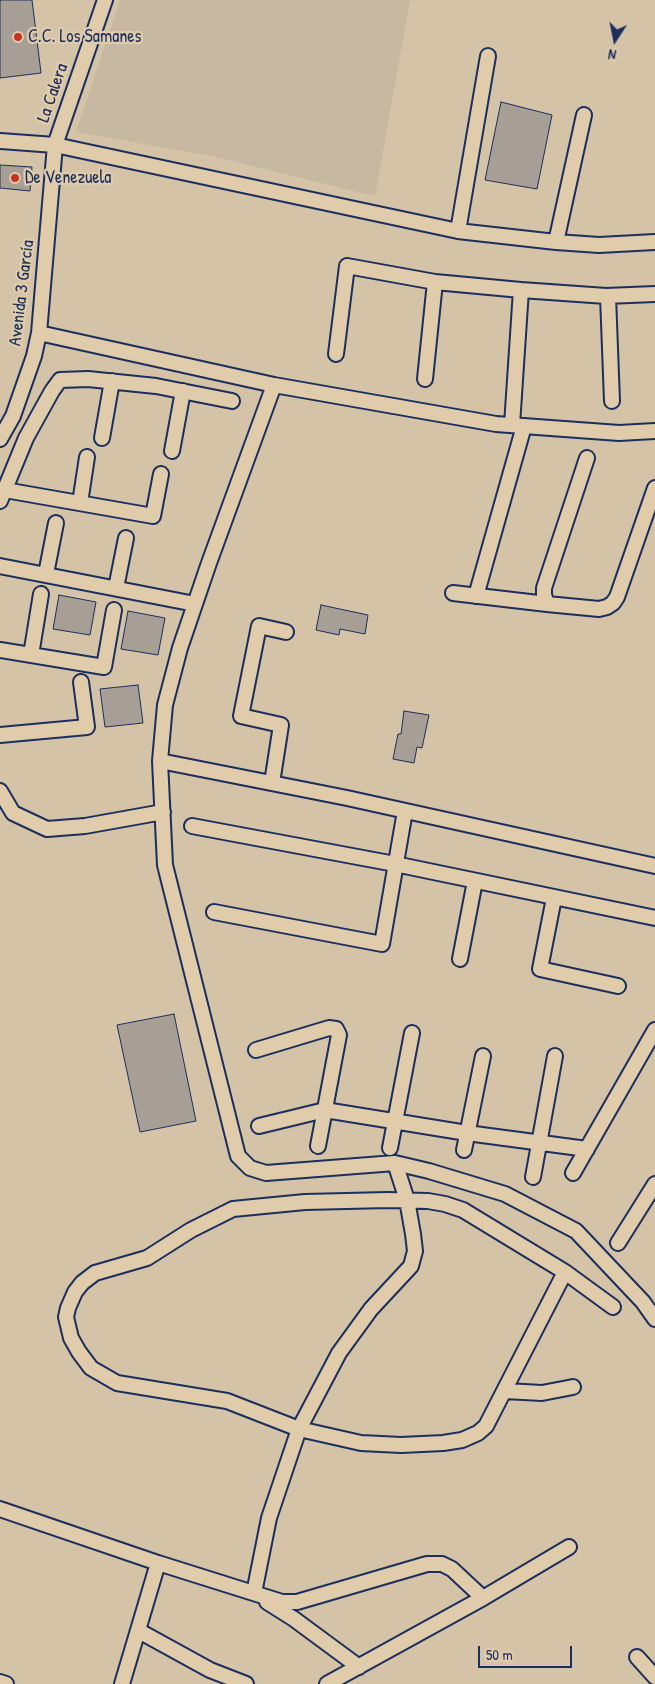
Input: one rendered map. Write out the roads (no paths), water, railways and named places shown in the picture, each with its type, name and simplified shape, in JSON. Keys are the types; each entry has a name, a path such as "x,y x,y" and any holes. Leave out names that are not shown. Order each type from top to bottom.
{"street":[{"name":"La Calera","path":"0,141 55,145 105,0"},
{"path":"458,231 488,56"},
{"path":"556,242 584,116"},
{"path":"55,145 458,231 556,242 599,244 655,242"},
{"name":"Avenida 3 García","path":"0,439 13,416 34,356 39,333 55,145"},
{"path":"336,354 347,266 434,282 521,290 608,296 655,294"},
{"path":"425,379 434,282"},
{"path":"476,596 518,426 521,290"},
{"path":"608,296 612,401"},
{"path":"39,333 274,385 486,423 619,432 655,430"},
{"path":"161,474 153,516 80,503 3,496 26,438 52,390 60,380 88,378 156,386 232,401"},
{"path":"102,438 112,381"},
{"path":"274,385 180,648 165,705 160,761 166,864 238,1156 250,1168 266,1173 395,1163 429,1171 505,1194 576,1230 643,1302 655,1318"},
{"path":"172,450 183,391"},
{"path":"80,503 87,457"},
{"path":"547,604 544,588 587,458"},
{"path":"453,593 599,609 607,607 617,597 655,488"},
{"path":"46,574 56,523"},
{"path":"116,588 126,538"},
{"path":"0,566 195,604"},
{"path":"32,655 41,594"},
{"path":"0,650 104,667 114,610"},
{"path":"272,783 281,725 241,716 259,626 286,632"},
{"path":"0,734 87,726 81,682"},
{"path":"160,761 405,811 655,866"},
{"path":"0,791 14,813 47,830 85,826 163,812"},
{"path":"214,912 382,944 405,811"},
{"path":"192,826 395,864 655,918"},
{"path":"460,959 475,881"},
{"path":"554,898 540,969 618,986"},
{"path":"256,1050 329,1028 336,1029 339,1035 318,1146"},
{"path":"572,1173 655,1030"},
{"path":"390,1148 412,1033"},
{"path":"464,1150 483,1056"},
{"path":"533,1177 555,1056"},
{"path":"259,1126 326,1110 468,1134 587,1149"},
{"path":"254,1593 269,1518 299,1429 339,1352 371,1309 411,1266 415,1251 407,1200 395,1163"},
{"path":"618,1243 655,1184"},
{"path":"565,1272 486,1426 462,1440 443,1443 401,1445 371,1443 299,1429 227,1401 117,1383 91,1368 71,1338 66,1317 72,1299 82,1283 95,1273 147,1258 192,1230 233,1209 305,1202 407,1200 445,1204 463,1210 565,1272 612,1306"},
{"path":"504,1391 542,1393 573,1387"},
{"path":"0,1509 158,1563 282,1602 297,1602 413,1566 427,1564 442,1564 452,1569 483,1598"},
{"path":"327,1684 483,1598 569,1547"},
{"path":"122,1684 158,1563"},
{"path":"254,1593 294,1619 359,1667"},
{"path":"139,1631 210,1670 246,1684"},
{"path":"637,1657 655,1677"},
{"path":"0,1682 6,1684"}],"place":[{"name":"C.C. Los Samanes","path":"18,37"},
{"name":"De Venezuela","path":"15,178"}]}
